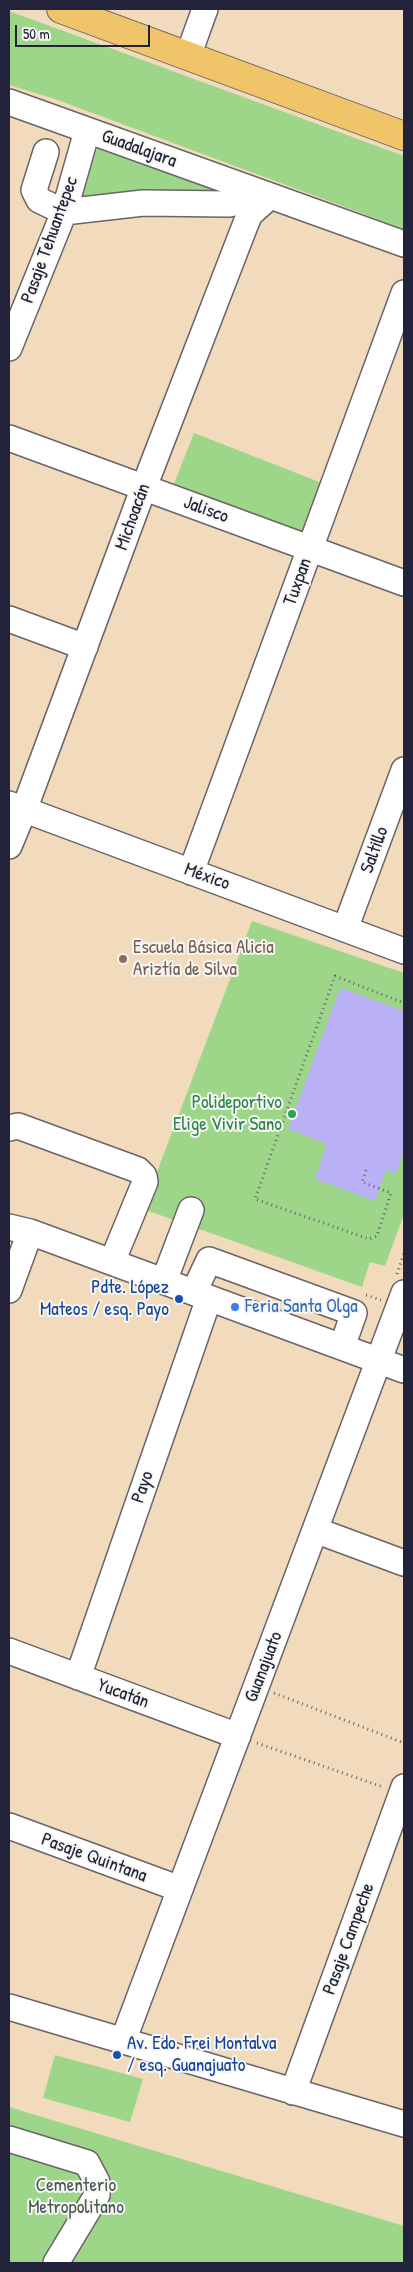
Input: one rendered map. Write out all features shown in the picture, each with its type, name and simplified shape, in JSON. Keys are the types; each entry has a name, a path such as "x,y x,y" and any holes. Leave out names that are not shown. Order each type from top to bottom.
{"main road":[{"path":"61,9 404,136"}],"street":[{"path":"188,56 205,9"},
{"name":"Guadalajara","path":"9,102 404,244"},
{"name":"Pasaje Tehuantepec","path":"9,348 64,212 87,130"},
{"path":"46,152 34,190 39,200 64,212 143,203 229,204 270,196"},
{"name":"Michoacán","path":"9,846 17,807 85,647 144,487 246,223 250,214 270,196"},
{"name":"Tuxpan","path":"191,872 404,293"},
{"name":"Jalisco","path":"9,438 404,583"},
{"path":"9,618 85,647"},
{"name":"Saltillo","path":"345,929 404,770"},
{"name":"México","path":"17,807 404,951"},
{"path":"9,1128 18,1126 138,1170 144,1176 145,1182 112,1262"},
{"path":"164,1281 191,1210"},
{"path":"9,1289 20,1229 404,1370"},
{"name":"Payo","path":"78,1677 201,1295 209,1260 354,1314 342,1347"},
{"name":"Guanajuato","path":"123,2041 404,1293"},
{"path":"315,1530 404,1563"},
{"name":"Yucatán","path":"9,1651 238,1736"},
{"name":"Pasaje Campeche","path":"293,2092 403,1790"},
{"name":"Pasaje Quintana","path":"9,1826 180,1889"},
{"path":"9,2007 404,2124"},
{"path":"9,2139 87,2163 97,2182 97,2195 56,2263"}],"path":[{"path":"366,1170 362,1182 391,1193 377,1236 369,1239 255,1199 335,976 404,1003"},
{"path":"257,1686 404,1743"},
{"path":"238,1736 403,1790"}],"green space":[{"path":"9,11 404,156 404,229 55,99 9,85"},
{"path":"99,144 223,194 77,200"},
{"path":"194,433 327,485 306,540 172,489"},
{"name":"Polideportivo Elige Vivir Sano","path":"252,921 404,973 404,1214 385,1266 370,1262 362,1287 143,1209"},
{"path":"55,2055 143,2079 130,2122 43,2098"},
{"name":"Cementerio Metropolitano","path":"9,2107 404,2226 404,2263 9,2263"}],"building":[{"path":"340,988 404,1011 404,1151 396,1174 386,1170 375,1201 315,1179 327,1144 288,1129"}],"place":[{"name":"Escuela Básica Alicia Ariztía de Silva","path":"123,959"},
{"name":"Polideportivo Elige Vivir Sano","path":"292,1114"},
{"name":"Pdte. López Mateos / esq. Payo","path":"179,1299"},
{"name":"Feria Santa Olga","path":"235,1307"},
{"name":"Av. Edo. Frei Montalva / esq. Guanajuato","path":"117,2055"}]}
